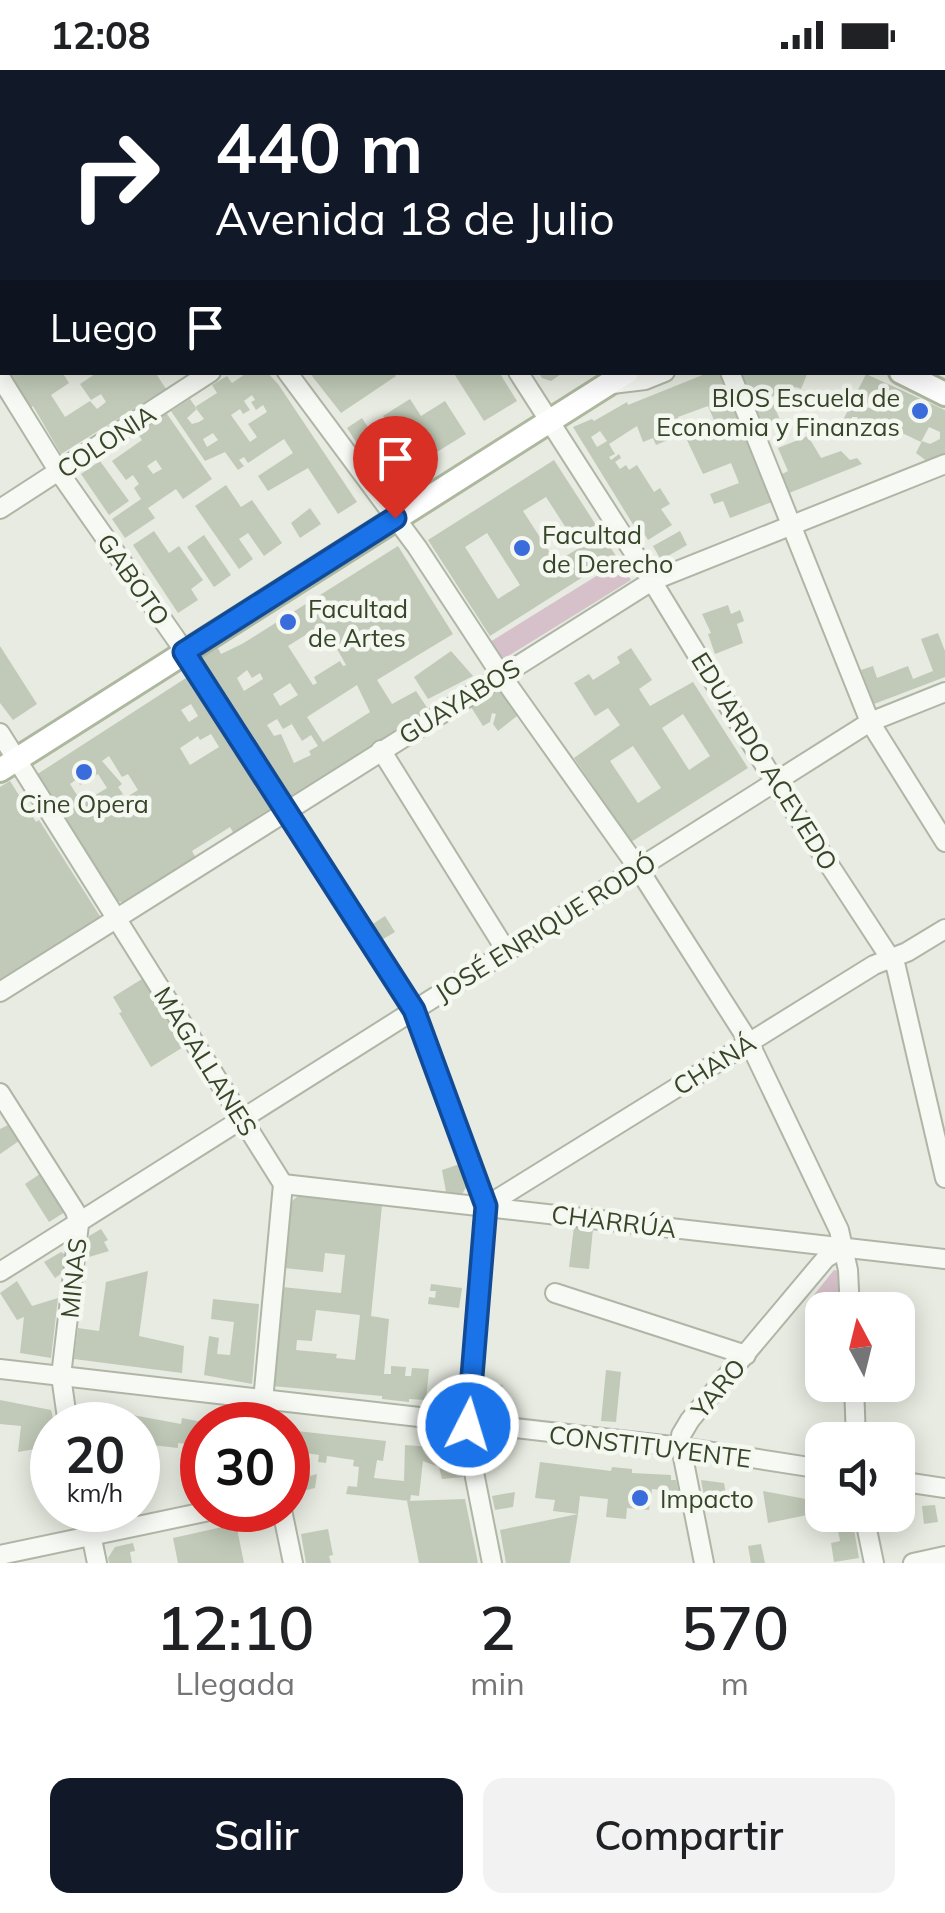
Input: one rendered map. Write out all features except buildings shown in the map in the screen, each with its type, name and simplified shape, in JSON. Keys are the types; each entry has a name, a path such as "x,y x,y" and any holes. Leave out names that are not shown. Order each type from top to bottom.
{"main road":[{"path":"907,375 945,394"},
{"path":"5,752 612,377"}],"street":[{"name":"COLONIA","path":"0,510 206,375"},
{"path":"290,375 638,868 749,1042 839,1230 848,1292"},
{"name":"EDUARDO ACEVEDO","path":"520,375 652,580 775,782 892,959 937,1103 945,1178"},
{"path":"612,377 645,380 658,375"},
{"path":"731,375 870,722 945,842"},
{"name":"GABOTO","path":"0,377 59,472 180,646 414,1010 486,1206 467,1436 492,1563"},
{"name":"GUAYABOS","path":"0,992 652,580 945,464"},
{"name":"JOSÉ ENRIQUE RODÓ","path":"0,1272 870,722 945,692"},
{"path":"381,750 507,952"},
{"name":"MAGALLANES","path":"5,752 283,1184"},
{"name":"CHANÁ","path":"486,1206 874,965 945,929"},
{"name":"MINAS","path":"0,1092 79,1224 61,1376 65,1402"},
{"path":"263,1400 283,1184"},
{"name":"CHARRÚA","path":"283,1184 945,1259"},
{"name":"YARO","path":"704,1563 680,1447 681,1435 826,1258 844,1248"},
{"path":"555,1294 746,1355"},
{"name":"CONSTITUYENTE","path":"0,1369 680,1447 805,1466"},
{"path":"915,1484 945,1488"},
{"path":"0,1555 180,1517"},
{"path":"90,1532 97,1563"},
{"path":"286,1532 292,1563"},
{"path":"868,1532 874,1563"},
{"path":"913,1563 945,1556"}],"shaded area":[{"path":"619,562 631,580 502,660 490,642"},
{"path":"834,1270 839,1271 840,1292 816,1292"}],"place":[{"name":"BIOS Escuela de Economia y Finanzas","path":"920,411"},
{"name":"Facultad de Derecho","path":"522,548"},
{"name":"Facultad de Artes","path":"288,622"},
{"name":"Cine Opera","path":"84,772"},
{"name":"Impacto","path":"640,1498"}],"route":[{"path":"395,518 184,652 414,1010 486,1206 468,1425"}]}
